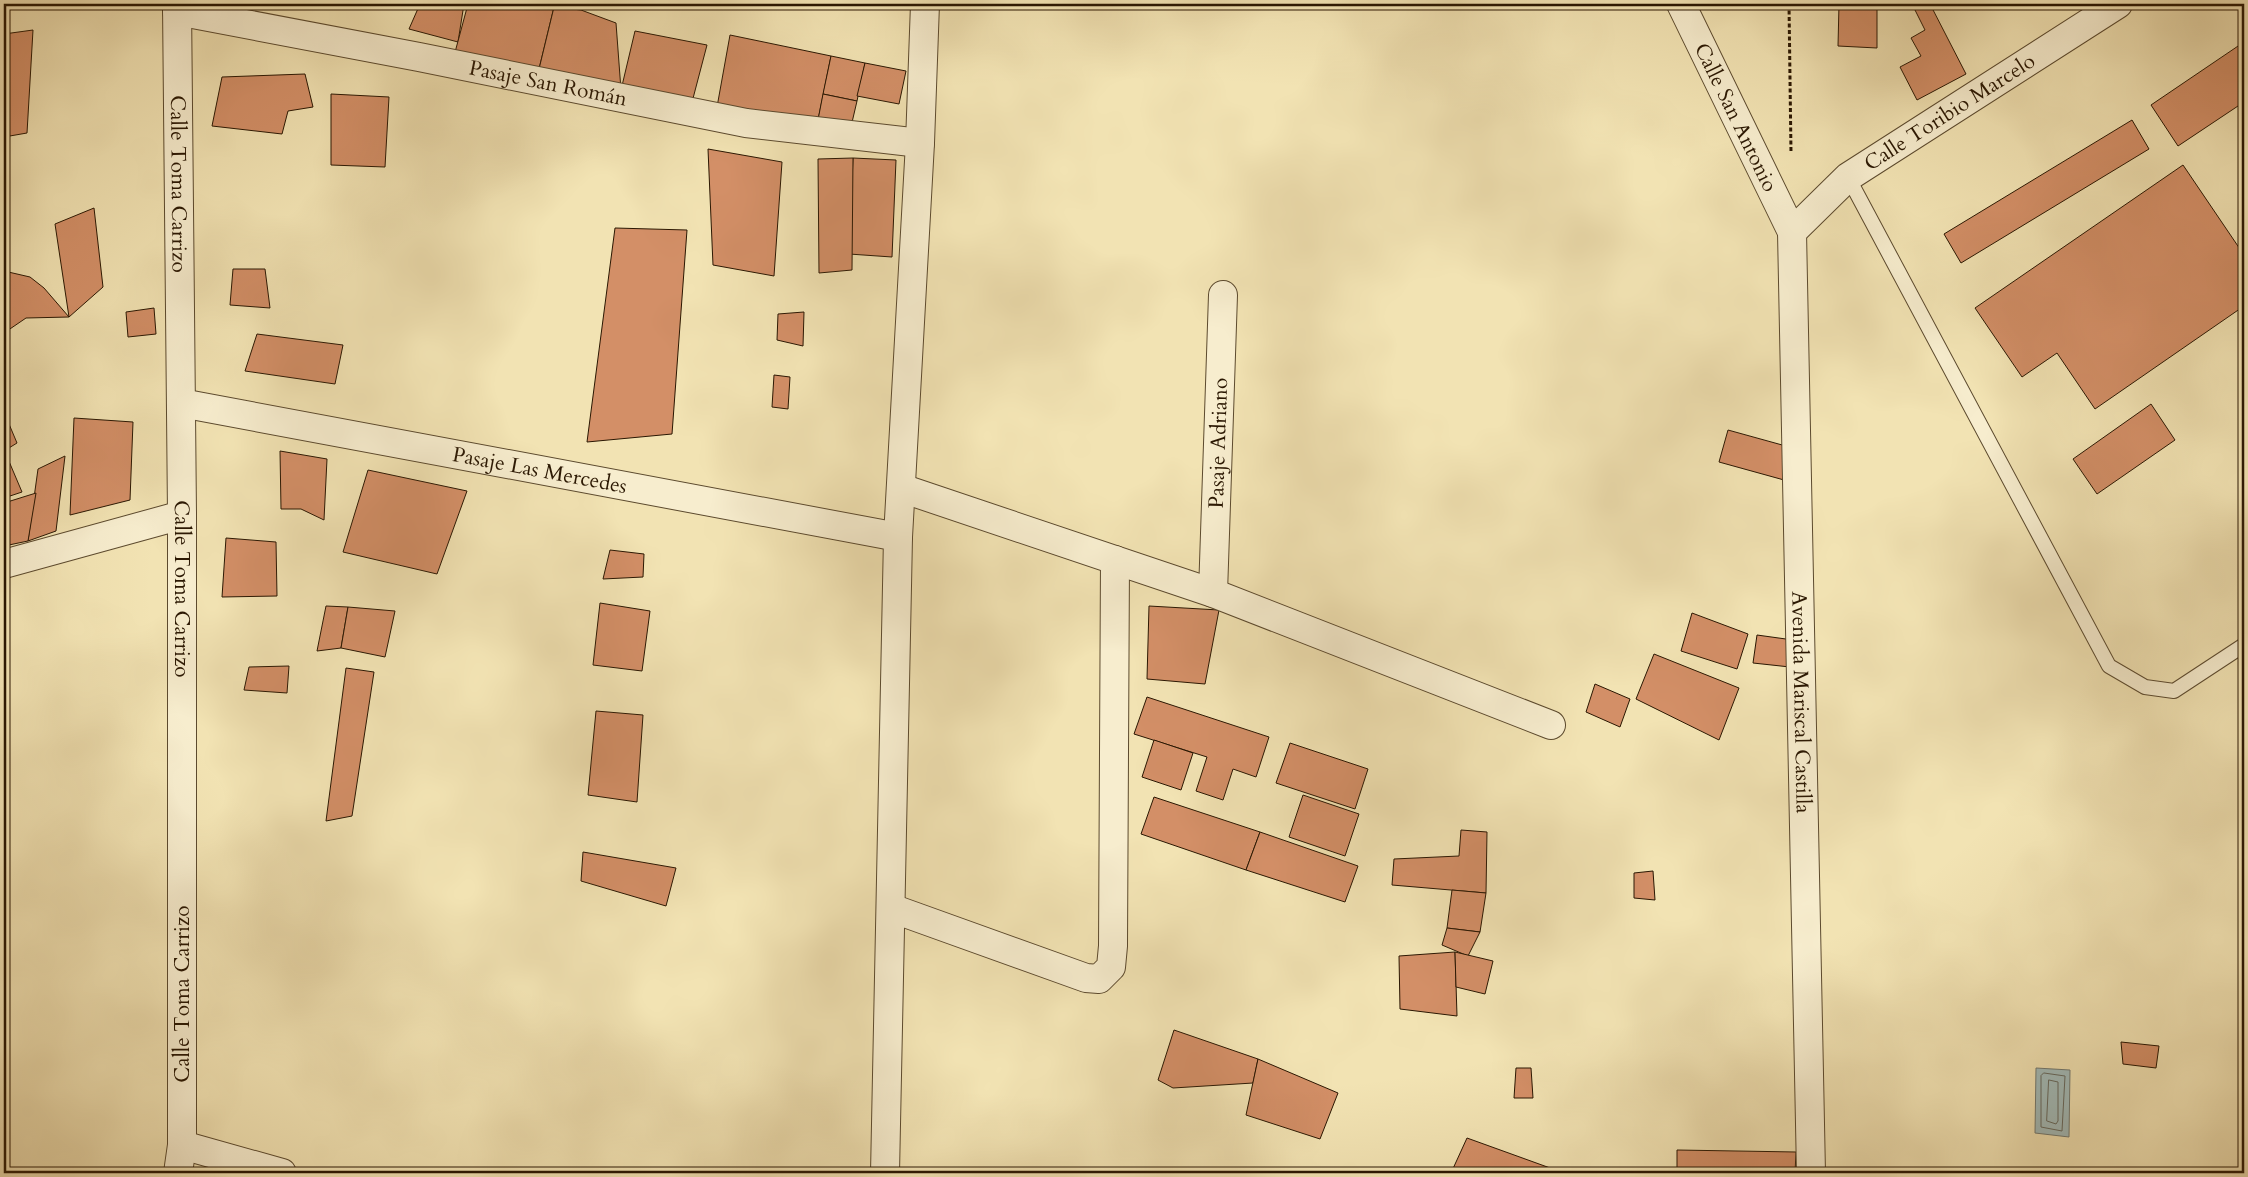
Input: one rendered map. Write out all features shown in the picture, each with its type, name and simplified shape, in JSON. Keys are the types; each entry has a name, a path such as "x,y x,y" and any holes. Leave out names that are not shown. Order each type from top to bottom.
{"street":[{"path":"885,1173 898,537 920,143 925,4"},
{"name":"Calle San Antonio","path":"1680,4 1792,232"},
{"name":"Calle Toribio Marcelo","path":"1792,232 1848,176 2118,4"},
{"name":"Pasaje San Román","path":"177,8 746,124 920,143"},
{"name":"Calle Toma Carrizo","path":"177,8 182,516 182,1145 178,1173"},
{"name":"Avenida Mariscal Castilla","path":"1792,232 1811,1173"},
{"name":"Pasaje Adriano","path":"1213,593 1224,295"},
{"name":"Pasaje Las Mercedes","path":"181,403 898,537"},
{"path":"901,488 1213,593 1550,725"},
{"path":"4,564 182,516"},
{"path":"891,908 1086,978 1099,979 1111,967 1114,936 1115,560"},
{"path":"182,1145 282,1173"}],"lane":[{"path":"1848,176 2109,666 2145,687 2174,691 2244,645"}],"path":[{"path":"1789,4 1791,162"}],"water":[{"path":"2036,1068 2070,1070 2069,1137 2035,1133"}],"building":[{"path":"420,4 464,4 458,42 409,29"},
{"path":"468,4 554,7 539,69 454,56"},
{"path":"1839,4 1877,4 1877,48 1838,46"},
{"path":"1912,4 1930,4 1966,74 1917,100 1900,67 1921,56 1911,38 1925,30"},
{"path":"554,7 581,10 616,23 621,90 539,69"},
{"path":"33,30 27,133 4,137 4,34"},
{"path":"635,31 707,45 691,106 621,90"},
{"path":"730,35 831,56 817,125 717,107"},
{"path":"2244,42 2244,102 2178,146 2151,105"},
{"path":"831,56 865,63 857,101 823,94"},
{"path":"865,63 906,71 899,104 857,96"},
{"path":"305,74 313,107 288,111 282,134 212,126 222,77"},
{"path":"331,94 389,97 385,167 331,165"},
{"path":"823,94 857,101 850,131 817,125"},
{"path":"2132,120 2149,149 1961,263 1944,234"},
{"path":"708,149 782,162 774,276 713,265"},
{"path":"853,158 896,160 892,257 849,254"},
{"path":"853,158 852,270 819,273 818,159"},
{"path":"2183,165 2244,255 2244,306 2095,409 2057,353 2022,377 1975,308"},
{"path":"94,208 103,287 69,317 55,224"},
{"path":"615,228 687,230 672,434 587,442"},
{"path":"233,269 265,269 270,308 230,305"},
{"path":"4,271 30,277 44,288 69,317 26,318 4,333"},
{"path":"154,308 156,334 128,337 126,312"},
{"path":"804,312 803,346 777,340 778,314"},
{"path":"257,334 343,345 335,384 245,371"},
{"path":"774,375 790,377 788,409 772,407"},
{"path":"2151,404 2175,440 2097,494 2073,459"},
{"path":"74,418 133,422 130,500 70,515"},
{"path":"9,424 17,443 4,451 4,427"},
{"path":"1728,430 1793,448 1784,480 1719,462"},
{"path":"280,451 327,459 324,520 301,509 281,509"},
{"path":"65,456 56,531 28,541 38,469"},
{"path":"8,459 22,492 4,498 4,461"},
{"path":"368,470 467,491 437,574 343,552"},
{"path":"36,493 28,541 4,546 4,503"},
{"path":"226,538 276,542 277,596 222,597"},
{"path":"610,550 644,554 643,577 603,579"},
{"path":"600,603 650,611 642,671 593,665"},
{"path":"326,606 348,607 341,648 317,651"},
{"path":"1149,606 1219,610 1205,684 1147,679"},
{"path":"348,607 395,611 385,657 341,648"},
{"path":"1692,613 1748,634 1737,669 1681,651"},
{"path":"1757,635 1793,640 1790,667 1753,663"},
{"path":"1654,654 1739,688 1719,740 1636,699"},
{"path":"289,666 287,693 244,690 249,667"},
{"path":"346,668 374,672 352,816 326,821"},
{"path":"1595,684 1630,699 1620,727 1586,712"},
{"path":"1147,697 1269,737 1256,777 1233,769 1223,800 1196,791 1207,757 1134,734"},
{"path":"596,711 643,715 637,802 588,795"},
{"path":"1154,740 1193,753 1181,790 1142,777"},
{"path":"1290,743 1368,769 1355,809 1276,783"},
{"path":"1303,795 1359,814 1345,856 1289,837"},
{"path":"1154,797 1260,832 1246,870 1141,834"},
{"path":"1461,830 1487,832 1486,893 1392,885 1394,859 1459,856"},
{"path":"1260,832 1358,866 1345,902 1246,870"},
{"path":"583,852 676,868 666,906 581,881"},
{"path":"1653,871 1655,900 1634,898 1634,873"},
{"path":"1452,890 1486,893 1480,932 1447,928"},
{"path":"1447,928 1480,932 1468,956 1442,945"},
{"path":"1455,952 1457,1016 1400,1009 1399,956"},
{"path":"1455,952 1493,961 1485,994 1456,987"},
{"path":"1174,1030 1258,1059 1253,1083 1173,1088 1158,1080"},
{"path":"2121,1042 2159,1046 2156,1068 2123,1064"},
{"path":"1258,1059 1338,1093 1320,1139 1246,1115"},
{"path":"1516,1068 1531,1068 1533,1098 1514,1098"},
{"path":"1467,1138 1564,1173 1451,1173"},
{"path":"1677,1150 1796,1152 1795,1173 1677,1173"}]}
